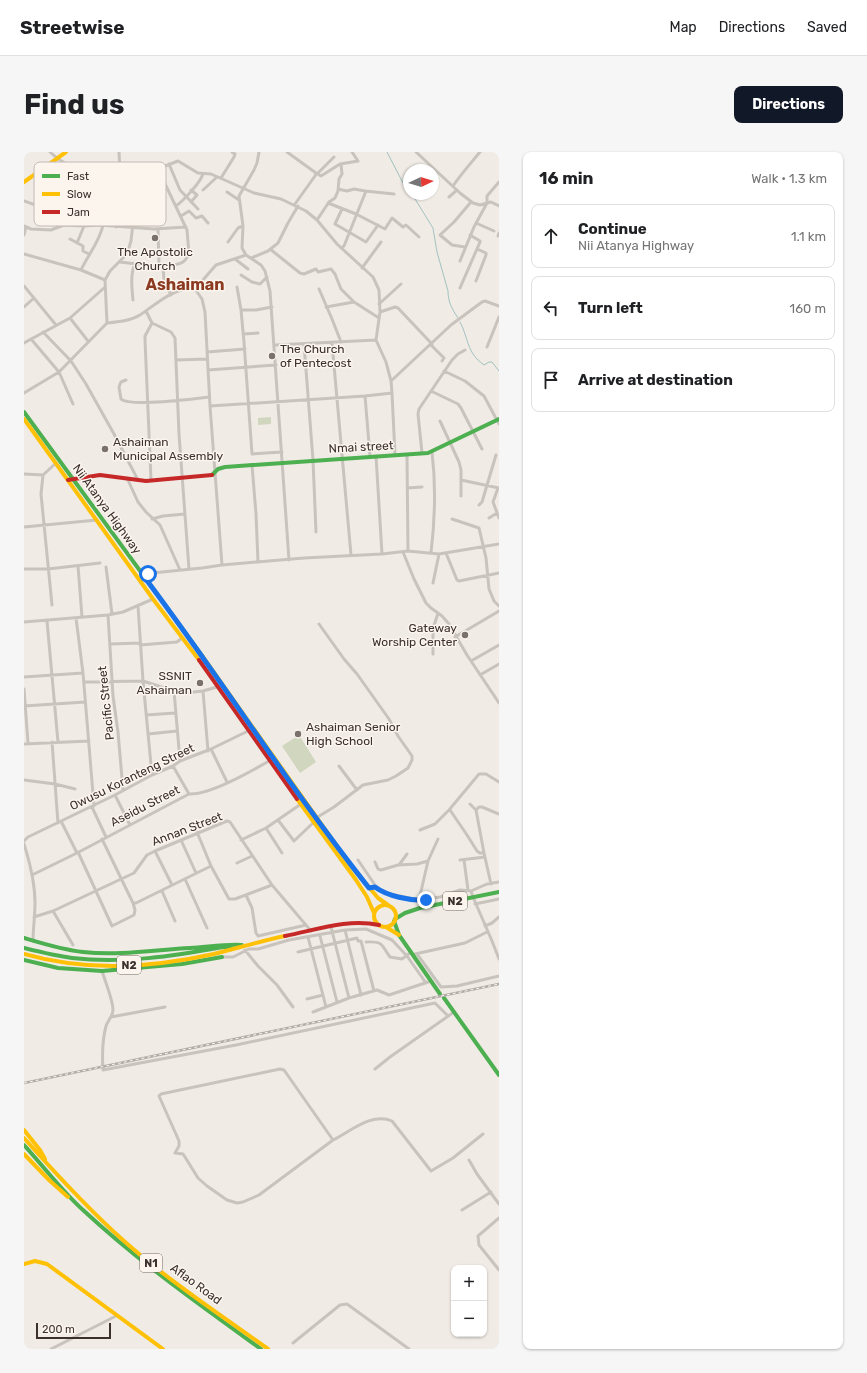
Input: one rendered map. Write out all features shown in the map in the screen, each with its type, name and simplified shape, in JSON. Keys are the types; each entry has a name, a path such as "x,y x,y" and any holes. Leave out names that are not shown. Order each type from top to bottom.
{"main road":[{"path":"53,162 66,152"},
{"path":"24,182 34,175"},
{"name":"Nii Atanya Highway","path":"24,412 205,660 315,820 369,888 381,901 390,906"},
{"path":"24,419 153,599 201,663 269,761 301,804 315,820 367,897 374,914 374,920 379,925"},
{"name":"Nmai street","path":"68,480 100,475 138,480 151,480 211,475 224,467 252,464 407,455 432,452 498,421"},
{"path":"201,663 205,660"},
{"path":"251,735 256,733"},
{"name":"N2","path":"360,922 386,927 411,911 499,892"},
{"name":"N2","path":"25,954 77,964 101,966 132,965 178,960 225,951 300,933 360,922 374,914 378,907 385,904 411,911"},
{"path":"390,906 395,911 395,920 399,935"},
{"path":"386,927 399,935 414,954 440,994"},
{"path":"24,938 49,946 84,952 112,953 195,948 230,944 242,946"},
{"path":"24,944 63,957"},
{"name":"N2","path":"24,948 63,957 94,960 149,958 171,956 223,947 233,948"},
{"path":"24,960 58,968 102,971 176,965 222,957"},
{"path":"444,998 499,1075"},
{"name":"Aflao Road","path":"24,1130 40,1150 47,1163"},
{"name":"Aflao Road","path":"24,1138 97,1216 125,1242 165,1274 268,1349"},
{"name":"Aflao Road","path":"24,1145 82,1209"},
{"name":"Aflao Road","path":"24,1154 49,1180 134,1255 261,1349"},
{"path":"24,1264 35,1261 46,1264 163,1349"}],"street":[{"path":"50,152 62,162"},
{"path":"119,152 120,162"},
{"path":"203,190 219,177 234,157 232,152"},
{"path":"259,152 254,170 240,192 239,200 243,226 242,248 246,255 261,265 265,270 272,307 289,560"},
{"path":"289,153 316,174 321,176 342,164 358,161 352,152"},
{"path":"416,152 457,190 476,205 494,202 499,206"},
{"path":"453,186 463,171 470,165 480,152"},
{"path":"251,258 270,249 278,243 296,205 316,174 334,156"},
{"path":"166,165 180,161 193,170 203,174 211,174 243,189 281,199 296,205 317,220 341,248 373,277 379,290 380,312 376,340 386,362 391,381 395,455"},
{"path":"169,164 180,190 198,209"},
{"path":"317,220 328,203 335,198 339,179 342,174 342,164"},
{"path":"176,206 202,178 203,174"},
{"path":"460,261 470,235 487,203 487,196 499,182"},
{"path":"120,262 161,265 178,264 183,262 189,254 188,234 186,227 166,185"},
{"path":"338,189 347,191 354,189 394,194"},
{"path":"191,190 197,195 191,202"},
{"path":"449,197 457,190"},
{"path":"341,248 344,246 366,191"},
{"path":"227,192 239,200"},
{"path":"24,201 34,204"},
{"path":"465,247 452,245 440,235 472,202"},
{"path":"328,203 356,214 385,229 392,218 403,227 406,225 419,238"},
{"path":"342,209 335,224 366,242 378,225"},
{"path":"181,216 189,211 196,218 202,216 208,223"},
{"path":"476,223 494,231"},
{"path":"24,235 25,227 31,229 51,230 61,226"},
{"path":"77,243 84,226"},
{"path":"81,270 99,238 102,226"},
{"path":"112,226 158,229 186,227"},
{"path":"228,242 238,228 243,226"},
{"path":"107,323 104,288 105,280 110,271 127,254 131,241 132,228"},
{"path":"158,229 164,281 171,295"},
{"path":"460,288 480,241 470,235"},
{"path":"70,239 83,246 83,251 89,254"},
{"path":"362,268 381,242"},
{"path":"270,249 300,273 304,274 316,269 318,272 331,269 335,274 341,289 354,302 379,318"},
{"path":"476,281 486,254 477,249"},
{"path":"24,254 81,270 105,280"},
{"path":"24,393 59,372 107,323 127,321 140,315 171,295 184,289 195,289 216,265 246,255"},
{"path":"235,259 248,269"},
{"path":"132,300 132,279 135,264"},
{"path":"241,274 252,282 260,284 267,277"},
{"path":"379,304 401,284"},
{"path":"24,286 56,325"},
{"path":"237,287 245,349 252,454 282,452"},
{"path":"24,343 70,318 104,288"},
{"path":"195,289 204,304 209,397 217,471 222,565"},
{"path":"319,289 341,342"},
{"path":"24,307 34,298"},
{"path":"391,381 451,325 482,302 485,301 499,306"},
{"path":"326,307 354,302"},
{"path":"241,310 256,310 272,307"},
{"path":"380,312 395,307 398,308 444,358 442,361"},
{"path":"146,311 152,323 173,334 175,341 182,477 189,569"},
{"path":"487,347 498,323 499,317"},
{"path":"70,318 88,341"},
{"path":"151,480 145,340 147,331 152,323"},
{"path":"43,332 71,361 86,384 138,480"},
{"path":"243,334 258,333"},
{"path":"31,339 59,372 73,404"},
{"path":"275,345 376,340"},
{"path":"332,343 351,555"},
{"path":"304,344 313,460 316,532"},
{"path":"207,352 245,349"},
{"path":"422,453 418,414 419,409 444,371 458,354 465,350"},
{"path":"176,360 207,359"},
{"path":"208,370 276,366"},
{"path":"444,371 465,381 484,396 498,421"},
{"path":"126,380 120,382 119,387 122,401 148,402 209,397"},
{"path":"431,391 458,404 482,449"},
{"path":"210,406 392,393"},
{"path":"365,396 370,456"},
{"path":"440,421 459,462 461,470 460,496"},
{"path":"431,553 434,529 432,452"},
{"path":"407,455 408,551"},
{"path":"479,505 482,502 496,455"},
{"path":"376,456 382,554"},
{"path":"52,606 42,494 43,475 56,463"},
{"path":"252,464 258,562"},
{"path":"24,474 43,475"},
{"path":"127,478 138,502 152,519 160,525 180,570"},
{"path":"461,480 499,488 493,502 499,518"},
{"path":"407,488 422,487"},
{"path":"152,519 163,516 185,514"},
{"path":"488,518 497,514"},
{"path":"452,519 479,528 484,546 490,593 499,606"},
{"path":"24,527 97,520"},
{"path":"142,574 222,565 408,551 439,554 499,544"},
{"path":"403,552 419,591 426,603 449,624 455,637 499,703"},
{"path":"446,553 457,580 461,581 499,573"},
{"path":"434,583 439,554"},
{"path":"24,569 48,569 100,563"},
{"path":"78,566 82,617"},
{"name":"Pacific Street","path":"106,567 110,615 112,681 123,790"},
{"path":"24,622 110,615 123,612 153,599"},
{"path":"138,606 143,681 152,775"},
{"path":"455,637 499,612"},
{"path":"433,654 433,629 438,613"},
{"path":"76,618 84,682 93,806 106,837"},
{"path":"47,621 58,742"},
{"path":"278,820 294,841 315,820 364,785 392,778 408,768 412,760 412,756 398,736 389,719 320,624"},
{"path":"110,644 177,642 182,639 181,636"},
{"path":"471,662 499,646"},
{"path":"480,675 499,664"},
{"path":"24,677 83,673"},
{"path":"84,682 143,681 174,691 185,692 203,691 217,687"},
{"path":"24,689 24,706 28,743"},
{"path":"174,691 180,761"},
{"path":"203,691 210,750 227,782"},
{"path":"24,706 85,702"},
{"path":"146,715 175,713"},
{"path":"148,734 177,731"},
{"name":"Owusu Koranteng Street","path":"24,841 28,837 173,766 180,761 210,750 248,731"},
{"path":"24,744 89,741"},
{"path":"52,742 60,822 78,853 112,926 134,915 135,910 102,839"},
{"name":"Aseidu Street","path":"32,875 78,853 189,794 198,794 245,775 269,761"},
{"path":"173,766 189,794"},
{"path":"339,766 357,790"},
{"path":"420,830 435,824 480,774 486,774 499,782"},
{"path":"24,780 75,788"},
{"path":"115,795 130,825"},
{"path":"241,840 266,828 301,804"},
{"path":"470,804 476,810 491,884"},
{"path":"476,810 479,807 482,807 499,814"},
{"path":"449,810 477,851 484,855"},
{"name":"Annan Street","path":"34,917 53,911 134,873 147,855 155,851 197,832 229,821 272,885 311,931"},
{"path":"266,828 282,853"},
{"path":"197,832 211,866 229,899 235,899 272,885"},
{"path":"419,900 428,861 438,839"},
{"path":"181,840 196,873"},
{"path":"24,844 32,875 35,903 33,941"},
{"path":"155,851 172,885"},
{"path":"398,866 407,854"},
{"path":"484,855 462,860 469,890 499,959"},
{"path":"237,863 252,856"},
{"path":"358,860 375,887 390,894 419,900 436,898 460,890 469,890 499,882"},
{"path":"375,862 378,869 381,870 398,866 414,865 428,861"},
{"path":"133,903 162,891 211,866"},
{"path":"185,878 207,928"},
{"path":"369,888 375,887"},
{"path":"162,891 175,921"},
{"path":"246,895 252,908 258,936 306,925"},
{"path":"476,904 499,899"},
{"path":"53,911 73,945"},
{"path":"485,926 492,923 499,917"},
{"path":"300,933 306,925"},
{"path":"331,927 349,998"},
{"path":"222,957 233,957 246,950 258,949 278,943 345,930 367,929 389,937 407,956 426,983"},
{"path":"345,930 361,995"},
{"path":"366,942 381,944 385,947 390,957 400,959 414,954 465,943 487,932"},
{"path":"320,936 337,1002"},
{"path":"308,938 326,1007"},
{"path":"298,952 356,938 361,941 374,991"},
{"path":"242,946 258,966 277,985 293,1007"},
{"path":"414,954 441,987 457,986 499,976"},
{"path":"102,971 113,1010 104,1035 102,1048 103,1070 243,1044 434,1003 448,1016"},
{"path":"312,1012 337,1002 374,991 379,990 386,994 392,994 432,981"},
{"path":"307,999 323,995"},
{"path":"111,1017 165,1007"},
{"path":"375,1069 454,1012"},
{"path":"333,1140 284,1070 280,1069 160,1094 159,1096 179,1140 179,1146 175,1153 183,1154 198,1178 222,1198 231,1202 243,1202 259,1195 333,1140 363,1123 373,1120 386,1118 392,1121 431,1171 453,1158 483,1134"},
{"path":"469,1160 477,1174 499,1204"},
{"path":"462,1210 491,1192"},
{"path":"499,1218 478,1236 479,1245 499,1270"},
{"path":"293,1343 344,1303 409,1349"},
{"path":"52,1349 116,1316"}],"green space":[{"path":"271,417 271,424 258,425 258,418"},
{"path":"299,735 316,762 300,773 282,746"}],"waterway":[{"path":"387,152 403,183"},
{"path":"416,200 433,228 437,252 448,295 452,308 458,318"},
{"path":"460,322 474,355 484,365 492,362 499,371"}],"railway":[{"path":"24,1083 499,984"}],"traffic: fast":[{"path":"24,412 203,657"},
{"path":"212,475 218,469 225,467 428,453 499,419"},
{"path":"395,919 405,913 420,908 499,892"},
{"path":"394,921 399,935 440,994"},
{"path":"24,938 68,950 96,953 123,953 223,945 242,945"},
{"path":"24,948 48,954 91,960 129,960 223,947 231,948"},
{"path":"24,960 58,968 102,971 182,964 222,957"},
{"path":"444,998 499,1075"},
{"path":"24,1145 68,1195 104,1229 170,1282 261,1349"}],"traffic: slow":[{"path":"52,162 66,152"},
{"path":"24,182 34,175"},
{"path":"24,419 153,599 199,660"},
{"path":"203,657 351,866 378,898 388,905"},
{"path":"297,799 356,880 367,897 374,913"},
{"path":"385,905 393,908 396,916 393,924 385,927 377,924 374,916 377,908 385,905"},
{"path":"386,927 399,935"},
{"path":"24,954 71,964 95,966 142,965 190,959 285,936"},
{"path":"24,1130 40,1150 45,1159"},
{"path":"24,1138 72,1191 141,1256 176,1284 268,1349"},
{"path":"24,1154 68,1197"},
{"path":"24,1264 35,1261 47,1264 163,1349"}],"traffic: jam":[{"path":"68,480 100,475 146,481 212,475"},
{"path":"199,660 297,799"},
{"path":"285,936 344,924 367,923 379,925"}],"place":[{"name":"The Apostolic Church","path":"155,238"},
{"name":"The Church of Pentecost","path":"272,356"},
{"name":"Ashaiman Municipal Assembly","path":"105,449"},
{"name":"Gateway Worship Center","path":"465,635"},
{"name":"SSNIT Ashaiman","path":"200,683"},
{"name":"Ashaiman Senior High School","path":"298,734"}],"district":[{"name":"Ashaiman","path":"185,284"}],"route":[{"path":"148,574 142,574 185,632 351,866 369,888 375,887 390,894 426,900"}]}
